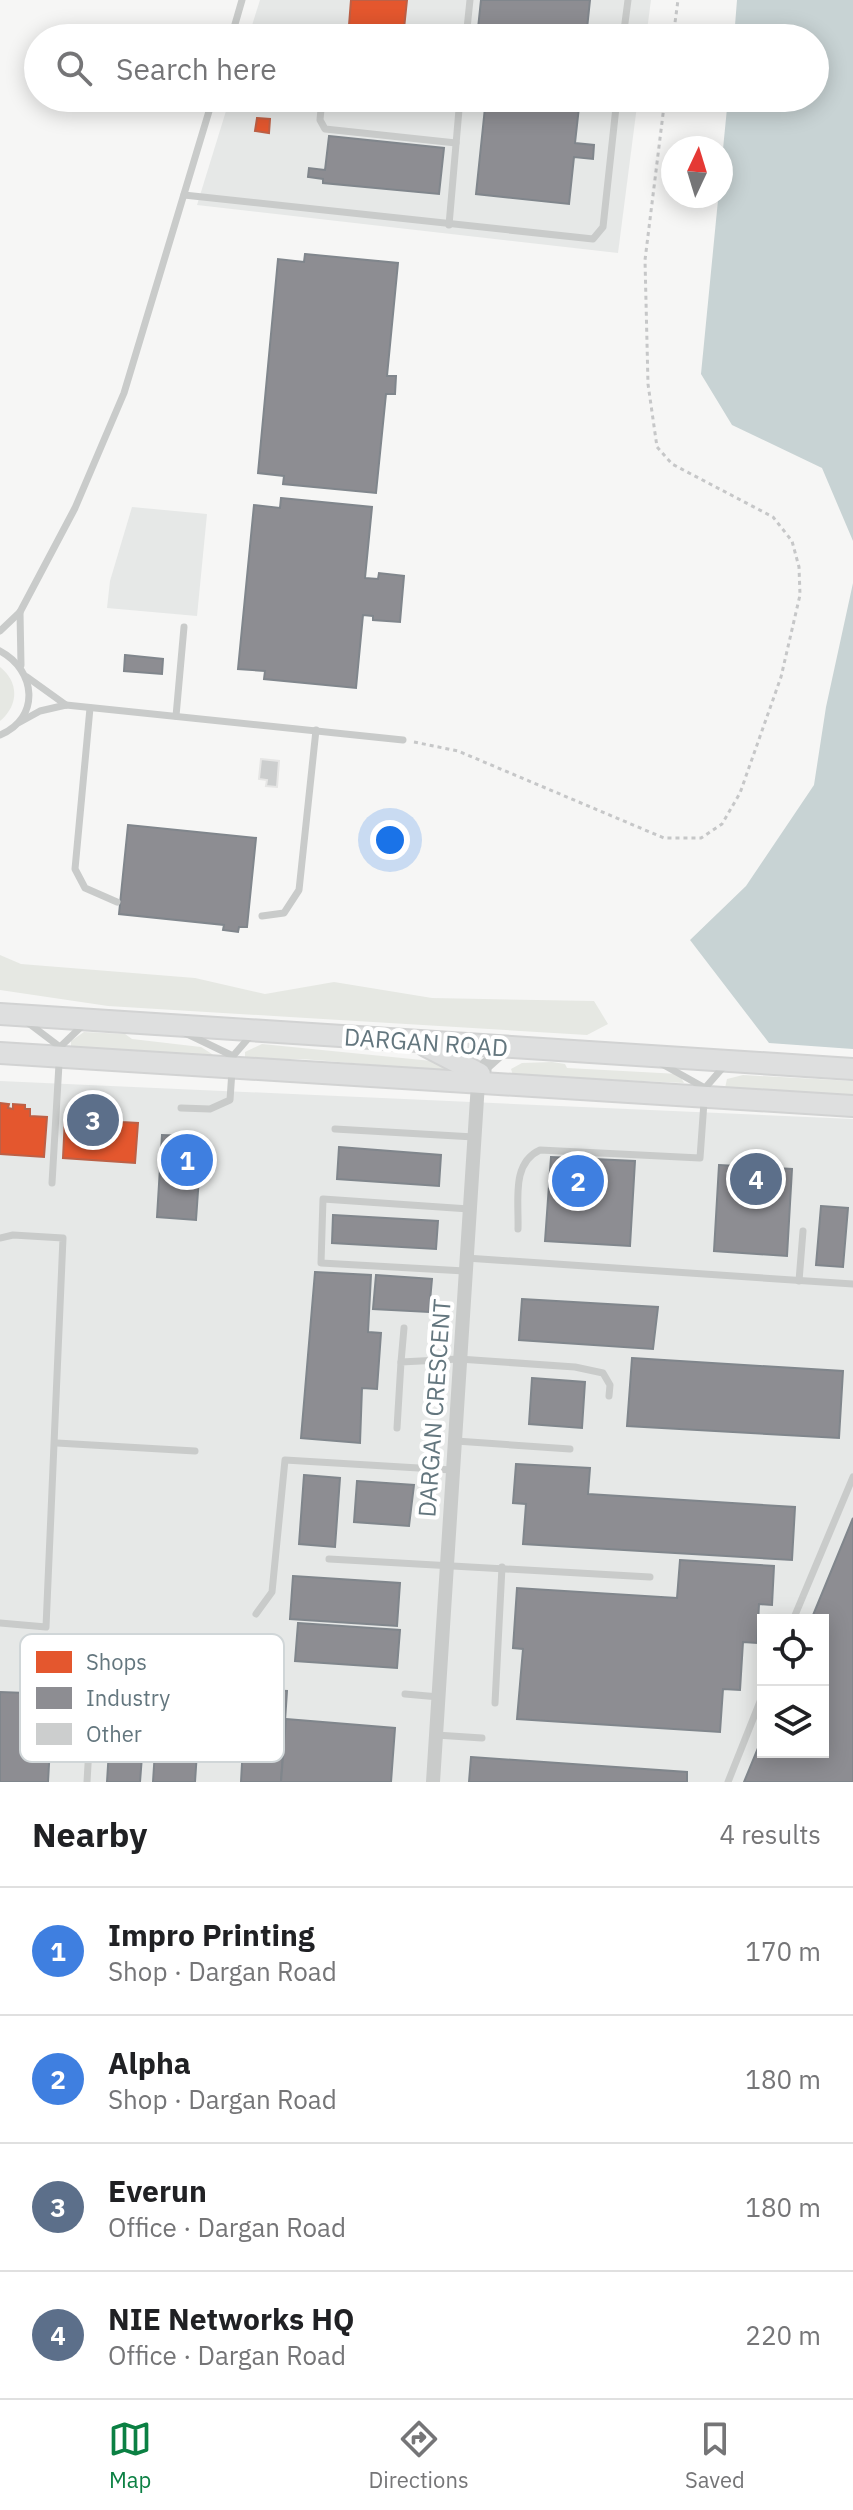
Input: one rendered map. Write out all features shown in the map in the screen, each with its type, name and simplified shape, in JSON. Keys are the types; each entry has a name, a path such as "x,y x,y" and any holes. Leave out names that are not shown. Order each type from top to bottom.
{"street":[{"name":"DARGAN ROAD","path":"10,1015 853,1069"},
{"path":"415,1041 479,1079 505,1048"},
{"name":"DARGAN ROAD","path":"0,1053 60,1052 232,1062 705,1093 853,1106"},
{"name":"DARGAN CRESCENT","path":"433,1782 479,1079"}],"lane":[{"path":"235,24 242,0"},
{"path":"467,24 470,0"},
{"path":"625,24 628,0"},
{"path":"0,631 20,612 104,445 124,393 209,112"},
{"path":"321,112 320,120 325,129 456,143"},
{"path":"449,225 459,112"},
{"path":"184,195 585,241 598,235 603,227 615,112"},
{"path":"20,612 21,667"},
{"path":"176,716 184,627"},
{"path":"0,651 21,667 27,677 66,705"},
{"path":"20,722 29,700 27,677"},
{"path":"0,738 40,711 66,705 403,740"},
{"path":"90,708 75,869 85,888 117,902"},
{"path":"262,916 284,913 299,890 316,730"},
{"path":"10,1015 60,1052"},
{"path":"52,1183 60,1052 88,1020"},
{"path":"173,1025 232,1062"},
{"path":"181,1108 224,1106 230,1100 232,1062 257,1031"},
{"path":"640,1056 676,1069 705,1093"},
{"path":"518,1229 521,1165 528,1156 540,1150 700,1158 705,1093 728,1061"},
{"path":"335,1129 474,1137"},
{"path":"469,1209 323,1199 321,1263 465,1264 853,1284"},
{"path":"799,1281 803,1231"},
{"path":"0,1238 13,1235 63,1238 57,1443 46,1627 0,1623"},
{"path":"397,1428 404,1328"},
{"path":"401,1362 459,1359 575,1367 603,1373 610,1385 609,1396"},
{"path":"454,1441 570,1449"},
{"path":"57,1443 195,1451"},
{"path":"256,1614 272,1592 285,1460 452,1470"},
{"path":"796,1614 853,1477"},
{"path":"329,1559 650,1577"},
{"path":"495,1703 502,1567"},
{"path":"405,1694 439,1697"},
{"path":"728,1782 757,1709"},
{"path":"436,1735 482,1738"},
{"path":"87,1782 88,1762"}],"path":[{"path":"675,24 678,0"},
{"path":"403,740 458,751 664,838 701,838 722,824 740,793 781,677 800,595 799,567 792,541 773,517 672,464 657,447 648,384 645,260 663,112"}],"shaded area":[{"path":"260,0 651,0 648,24 252,24"},
{"path":"737,0 853,0 853,541 822,468 732,425 701,374 717,208 733,208 733,136 724,136 727,112 829,112 829,24 735,24"},
{"path":"226,112 636,112 618,253 197,205"},
{"path":"132,507 207,514 197,616 107,608 110,581"},
{"path":"853,583 853,1049 769,1043 690,940 746,886 814,785 826,707"},
{"path":"0,667 11,680 14,694 11,708 0,721"},
{"path":"0,955 21,964 195,978 265,994 334,982 432,998 594,1001 608,1024 587,1035 108,1006 0,990"},
{"path":"84,1032 125,1034 132,1039 201,1047 215,1056 71,1047 71,1041"},
{"path":"262,1044 442,1062 448,1064 449,1071 302,1059 245,1059 245,1052"},
{"path":"522,1063 565,1064 567,1068 679,1074 684,1083 513,1075 511,1069"},
{"path":"743,1075 853,1081 853,1095 725,1088 727,1079"},
{"path":"0,1081 853,1119 853,1782 0,1782"}],"building: Shops":[{"path":"351,0 407,0 404,24 349,24"},
{"path":"257,118 270,119 269,133 255,131"},
{"path":"0,1103 9,1104 8,1108 13,1109 13,1104 25,1105 25,1109 30,1109 30,1116 47,1117 44,1157 0,1154"},
{"path":"89,1108 105,1113 105,1109 117,1110 121,1122 138,1123 135,1163 63,1158 65,1118 82,1119"}],"building: Industry":[{"path":"481,0 590,0 587,24 478,24"},
{"path":"485,112 578,112 575,143 594,145 593,159 574,157 569,204 476,194"},
{"path":"329,136 444,148 439,194 323,183 323,179 308,177 309,168 325,170"},
{"path":"305,254 398,263 387,376 396,376 395,394 386,394 376,493 283,484 284,476 258,473 278,259 304,262"},
{"path":"281,498 372,507 365,578 378,579 379,573 404,576 400,622 373,620 373,616 363,615 356,688 264,679 265,671 238,669 254,505 280,508"},
{"path":"125,655 163,659 162,674 124,671"},
{"path":"128,825 256,838 247,927 239,927 238,932 223,930 224,925 119,914"},
{"path":"162,1135 186,1136 185,1147 201,1148 196,1220 157,1217"},
{"path":"339,1147 441,1155 439,1186 337,1179"},
{"path":"551,1157 635,1161 630,1246 545,1241"},
{"path":"719,1165 792,1169 787,1256 714,1251"},
{"path":"821,1206 848,1208 843,1267 816,1265"},
{"path":"333,1215 438,1221 436,1249 332,1243"},
{"path":"315,1272 371,1275 368,1332 381,1333 377,1389 362,1388 360,1443 301,1438"},
{"path":"376,1275 432,1279 429,1312 373,1309"},
{"path":"522,1299 658,1307 653,1349 519,1340"},
{"path":"632,1358 843,1371 839,1438 627,1426"},
{"path":"532,1378 585,1382 582,1428 529,1424"},
{"path":"516,1464 590,1468 588,1494 795,1507 792,1560 523,1544 526,1504 513,1503"},
{"path":"304,1475 340,1478 335,1547 299,1544"},
{"path":"357,1481 414,1485 409,1526 354,1522"},
{"path":"853,1518 853,1782 744,1782 757,1751 757,1758 829,1758 829,1614 813,1614"},
{"path":"680,1560 774,1566 772,1605 759,1604 757,1643 743,1642 740,1690 723,1689 720,1732 517,1719 523,1649 513,1648 517,1588 677,1598"},
{"path":"293,1576 400,1583 397,1626 290,1619"},
{"path":"298,1623 400,1630 397,1668 295,1661"},
{"path":"284,1691 287,1691 284,1736"},
{"path":"0,1692 20,1693 20,1762 49,1762 48,1782 0,1782"},
{"path":"286,1719 395,1728 391,1782 281,1782"},
{"path":"471,1757 687,1772 687,1782 469,1782"},
{"path":"108,1762 142,1762 140,1782 107,1782"},
{"path":"154,1762 196,1762 195,1782 153,1782"},
{"path":"242,1762 282,1762 281,1782 241,1782"}],"building: Other":[{"path":"261,759 279,761 277,787 266,786 267,780 259,779"}],"place":[{"name":"Everun","path":"93,1120"},
{"name":"Impro Printing","path":"187,1160"},
{"name":"NIE Networks HQ","path":"756,1179"},
{"name":"Alpha","path":"578,1181"}]}
